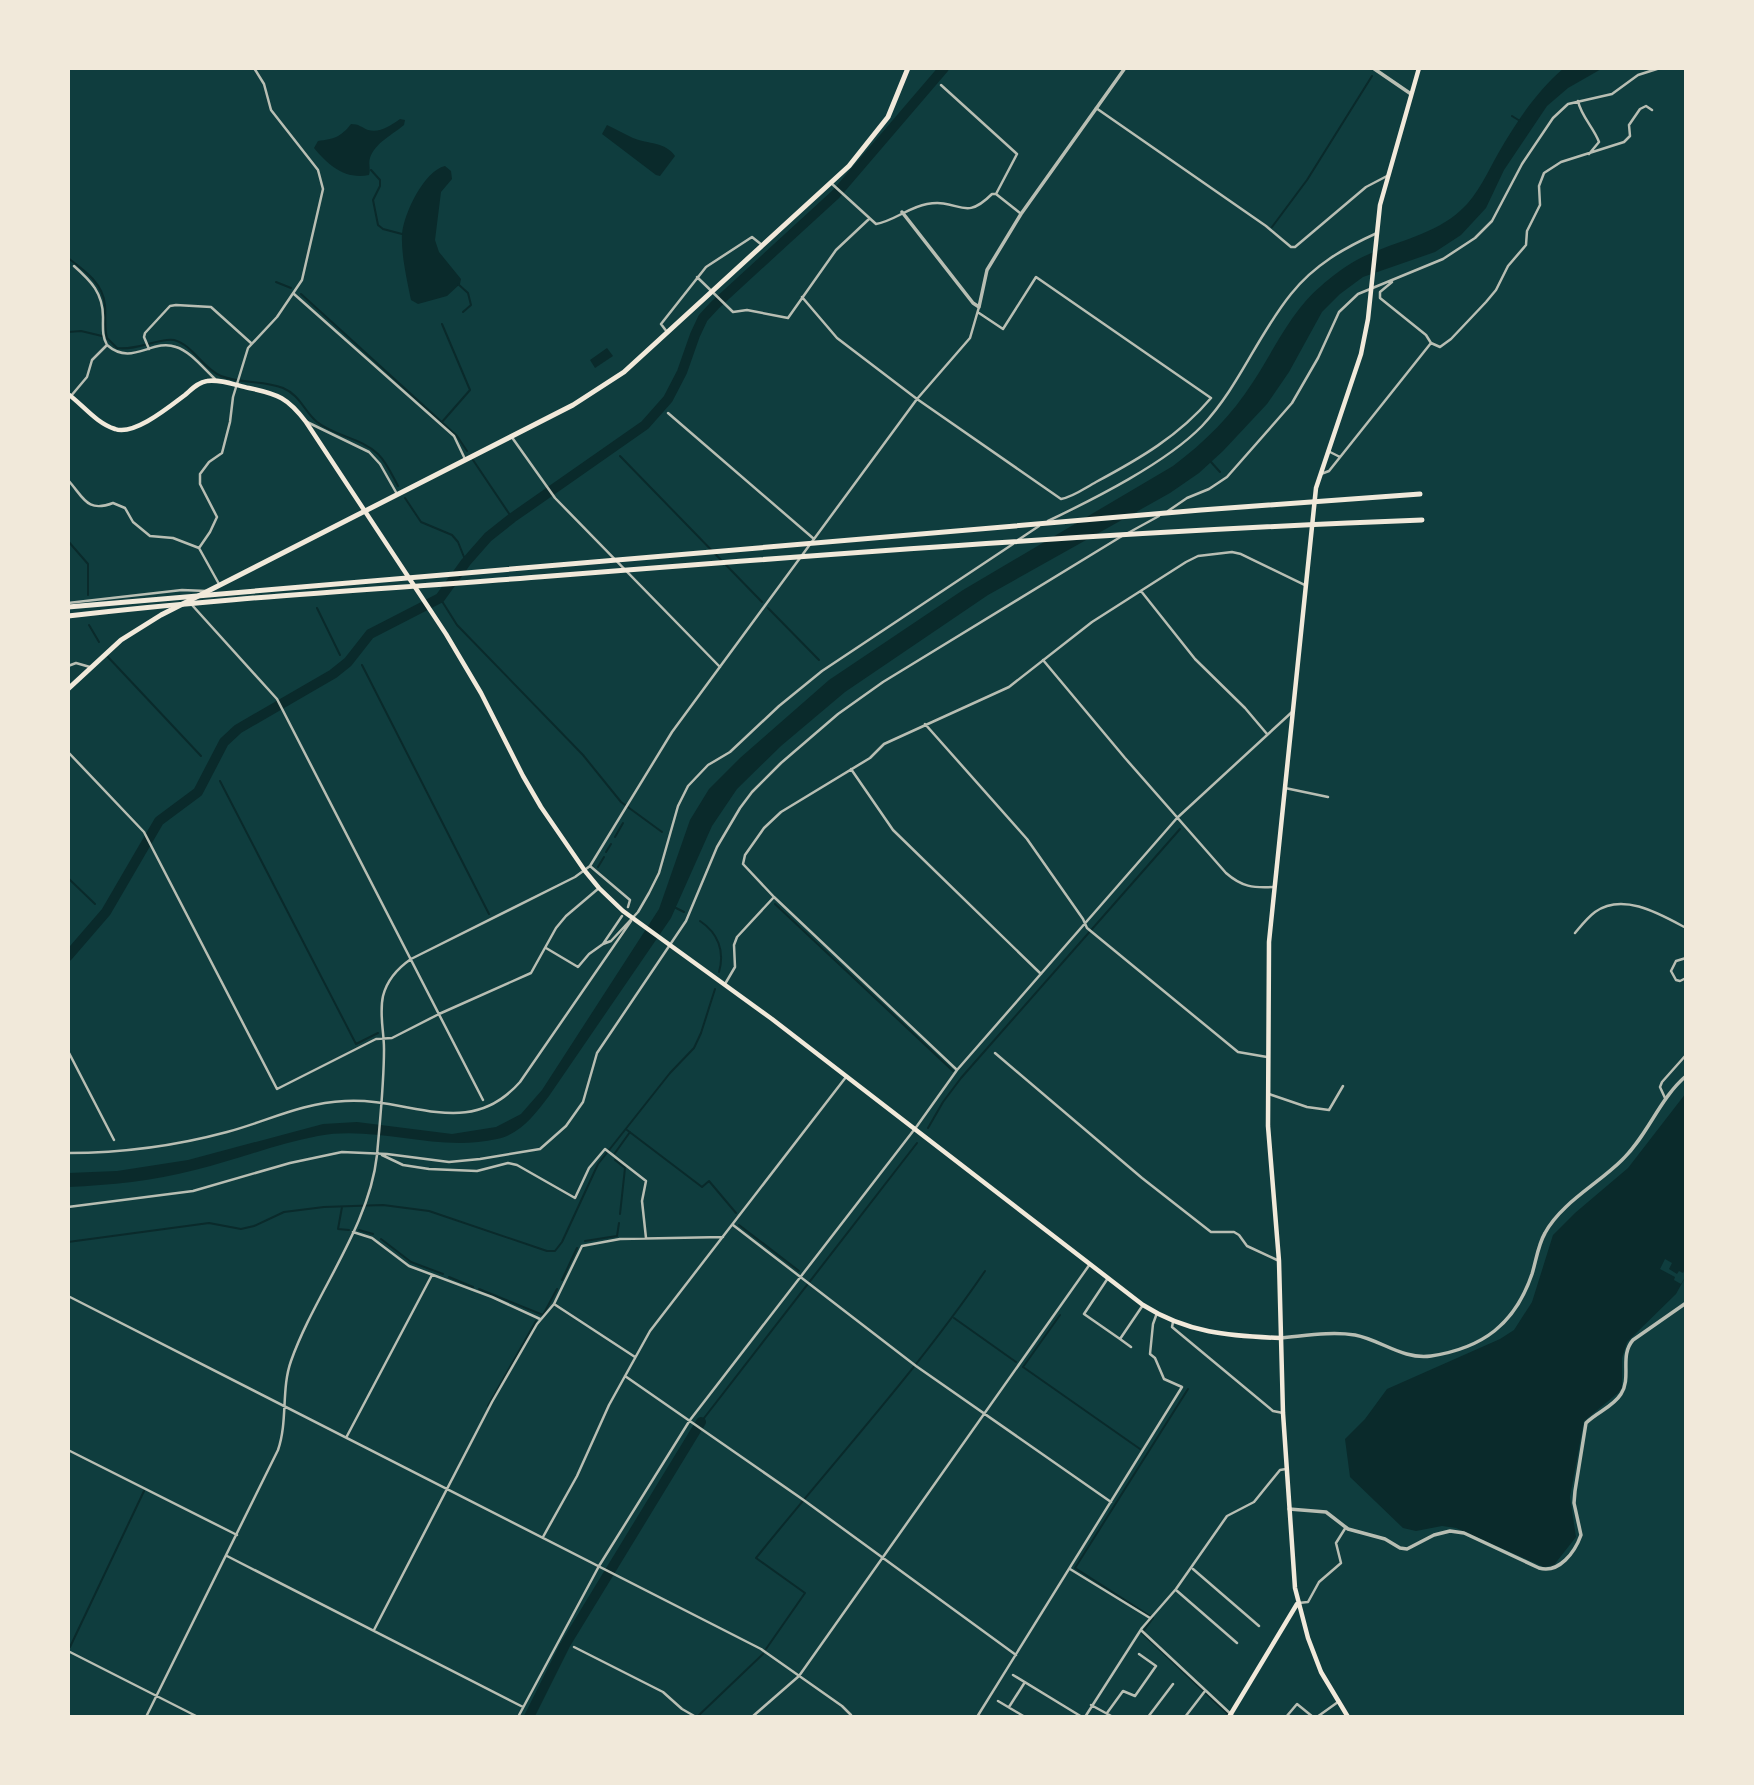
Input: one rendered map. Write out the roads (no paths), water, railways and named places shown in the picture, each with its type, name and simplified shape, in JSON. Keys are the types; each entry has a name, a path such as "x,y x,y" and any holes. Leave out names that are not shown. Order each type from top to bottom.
{"highway":[{"path":"68,689 121,640 188,600 511,436 602,387 624,372 833,185 877,134 897,99 908,68"},
{"path":"68,605 1420,494"},
{"path":"68,616 814,555 1240,526 1422,520"}],"main road":[{"path":"1348,1717 1321,1672 1298,1604 1286,1469 1279,1261 1268,1126 1268,966 1316,488 1361,354 1380,205 1419,68"},
{"path":"70,395 98,420 115,429 125,430 133,429 200,383 218,381 236,384 285,398 306,422 446,634 481,693 523,776 599,888 634,920 725,984 1143,1305 1173,1321 1196,1329 1230,1336 1280,1338"},
{"path":"1231,1716 1298,1604"}],"street":[{"path":"198,548 210,532 216,517 199,478 204,468 222,453 236,384 251,343 277,317 294,294 306,270 323,183 313,163 271,110 264,84 254,68"},
{"path":"146,1717 278,1450 282,1438 290,1362 352,1232 372,1180 378,1153 382,1104 383,995 391,978 411,959 585,871 590,866 672,732 917,399 970,338 987,270 1021,214 1125,68"},
{"path":"1373,68 1411,94"},
{"path":"68,1207 193,1191 333,1153 378,1153 462,1162 509,1152 533,1151 548,1143 573,1117 587,1089 597,1053 686,921 729,825 752,792 781,763 838,714 921,657 1093,552 1227,477 1292,403 1318,358 1339,312 1350,300 1371,287 1394,281 1443,259 1475,238 1492,221 1522,164 1553,118 1568,104 1612,94 1638,75 1660,68"},
{"path":"833,185 876,224 928,203 946,203 972,209 992,194 996,194 1017,154 941,85"},
{"path":"1578,101 1599,142 1589,154"},
{"path":"1394,281 1380,292 1380,298 1426,335 1431,343 1440,346 1451,339 1496,290 1508,266 1526,245 1527,231 1540,205 1539,186 1544,173 1562,162 1624,142 1630,136 1629,125 1640,109 1646,106 1652,110"},
{"path":"1096,108 1266,226 1291,247 1295,247 1366,187 1387,176"},
{"path":"996,194 1021,214"},
{"path":"802,297 837,338 917,399 1061,499 1138,459 1170,438 1194,419 1212,398 1036,278 1003,329 978,310 902,212"},
{"path":"697,277 733,312 764,313 784,318 791,314 836,250 869,219"},
{"path":"68,1153 138,1149 194,1139 229,1132 289,1110 317,1104 347,1101 460,1113 487,1108 499,1102 520,1082 634,920 659,873 678,806 688,786 708,765 730,752 779,706 822,671 917,606 1049,520 1066,513 1177,447 1201,427 1221,403 1297,286 1331,256 1377,234"},
{"path":"667,332 661,324 697,277 715,260 752,237 763,245"},
{"path":"74,266 97,288 103,310 102,334 107,345 115,352 125,354 165,345 175,346 218,381"},
{"path":"294,294 454,436 465,459"},
{"path":"149,349 145,333 170,306 176,305 211,307 251,343"},
{"path":"1321,474 1329,471 1431,343"},
{"path":"70,395 87,377 92,360 107,345"},
{"path":"668,413 814,539"},
{"path":"306,422 369,452 380,464 397,494"},
{"path":"511,436 555,498 720,667"},
{"path":"1328,451 1340,457"},
{"path":"68,480 92,506 100,508 113,503 125,508 133,522 150,536 173,538 198,548 219,584"},
{"path":"957,1070 774,897 743,864 744,855 764,828 782,812 870,758 891,740 1009,687 1092,622 1198,556 1232,552 1307,585"},
{"path":"68,605 182,590 206,591"},
{"path":"1141,591 1195,659 1268,734"},
{"path":"188,600 277,699 483,1100"},
{"path":"1043,660 1177,818 1236,881 1250,888 1274,887"},
{"path":"68,666 76,663 90,667"},
{"path":"518,1717 602,1567 690,1420 957,1070 1177,818 1292,712"},
{"path":"925,724 1027,839 1092,933 1238,1052 1268,1057"},
{"path":"68,752 144,832 276,1090 376,1039 392,1038 531,973 556,928 599,888"},
{"path":"851,769 893,830 1041,974"},
{"path":"1285,788 1328,797"},
{"path":"590,866 630,900 628,907"},
{"path":"725,984 735,967 734,945 737,937 774,897"},
{"path":"1575,933 1594,913 1609,906 1622,905 1658,913 1686,928"},
{"path":"603,944 622,916"},
{"path":"545,947 578,967 589,954 611,941 634,920"},
{"path":"1686,958 1676,961 1671,971 1676,980 1686,978"},
{"path":"68,1051 114,1140"},
{"path":"995,1053 1142,1178 1211,1232 1234,1232 1247,1246 1279,1261"},
{"path":"1665,1098 1660,1087 1662,1082 1686,1055"},
{"path":"1280,1338 1330,1333 1353,1335 1409,1355 1429,1356 1455,1350 1484,1338 1505,1324 1520,1305 1545,1233 1562,1212 1622,1161 1644,1135 1665,1098 1686,1076"},
{"path":"543,1537 577,1476 609,1405 650,1331 846,1077"},
{"path":"1268,1094 1329,1111 1342,1086"},
{"path":"378,1153 403,1165 429,1169 477,1171 508,1163 517,1165 575,1198 589,1168 605,1149 646,1181 642,1201 646,1238"},
{"path":"733,1225 916,1366 1111,1502"},
{"path":"352,1232 372,1238 409,1266 492,1297 540,1319"},
{"path":"374,1630 492,1402 540,1319 554,1304 582,1245 620,1239 723,1237"},
{"path":"752,1717 799,1676 1090,1264"},
{"path":"346,1437 432,1275"},
{"path":"1108,1279 1084,1314 1131,1347"},
{"path":"68,1296 761,1649 851,1715"},
{"path":"1289,1509 1326,1512 1346,1527 1407,1549 1434,1535 1450,1531 1539,1568 1546,1570 1557,1566 1570,1556 1581,1535 1574,1491 1586,1423 1609,1407 1622,1393 1626,1347 1686,1303"},
{"path":"554,1304 635,1357"},
{"path":"1120,1339 1143,1305"},
{"path":"977,1717 1182,1387 1164,1379 1155,1358 1150,1354 1157,1313"},
{"path":"1173,1321 1172,1327 1273,1411 1283,1413"},
{"path":"625,1376 803,1500 1016,1655"},
{"path":"68,1450 237,1535"},
{"path":"1013,1675 1083,1717 1141,1630 1192,1568 1227,1516 1254,1502 1280,1470 1286,1469"},
{"path":"1298,1604 1308,1602 1320,1582 1341,1563 1336,1543 1346,1527"},
{"path":"227,1556 523,1707"},
{"path":"1192,1568 1259,1626"},
{"path":"1070,1569 1150,1618"},
{"path":"1176,1589 1237,1643"},
{"path":"1141,1630 1231,1716"},
{"path":"574,1647 663,1692 682,1709 696,1716"},
{"path":"68,1651 198,1717"},
{"path":"1107,1713 1123,1691 1135,1696 1156,1666 1139,1654"},
{"path":"1009,1707 1025,1682"},
{"path":"1148,1717 1173,1684"},
{"path":"1185,1717 1205,1691"},
{"path":"998,1701 1025,1717"},
{"path":"1286,1717 1297,1704 1315,1717 1338,1702"},
{"path":"1091,1705 1113,1717"},
{"path":"826,1717 869,1717"}],"water":[{"path":"1564,68 1603,68 1568,88 1547,106 1504,170 1486,208 1461,235 1435,252 1363,277 1322,312 1289,372 1267,404 1199,473 1170,493 988,595 845,692 781,746 737,789 712,826 671,918 549,1096 520,1128 497,1139 452,1143 363,1134 318,1136 179,1174 132,1182 68,1187 68,1173 117,1171 188,1160 323,1124 357,1122 452,1134 496,1127 521,1114 542,1090 659,909 690,820 709,789 740,758 829,680 963,590 1173,466 1196,447 1236,406 1292,319 1321,286 1368,254 1437,227 1467,204 1528,107"},
{"path":"400,119 405,120 404,125 372,153 369,175 352,175 338,170 314,148 318,141 337,137 351,124 377,131"},
{"path":"607,125 633,138 667,148 675,156 660,176 656,175 602,134"},
{"path":"445,166 451,171 452,179 441,192 435,240 439,252 461,279 460,284 447,296 418,304 411,300 403,259 402,234 416,194 437,169"},
{"path":"607,348 613,356 595,368 590,360"},
{"path":"1686,1093 1686,1276 1676,1294 1627,1342 1622,1358 1622,1388 1584,1421 1570,1497 1576,1537 1554,1565 1544,1567 1456,1528 1442,1526 1416,1531 1403,1528 1350,1477 1345,1439 1365,1419 1387,1389 1500,1339 1514,1330 1532,1302 1553,1235 1628,1168"}],"waterway":[{"path":"68,956 106,912 159,821 198,792 224,742 238,729 333,674 348,662 370,634 440,598 488,537 645,425 668,399 682,372 703,318 836,194 944,68"},
{"path":"1272,227 1307,180 1372,76"},
{"path":"1512,116 1520,121"},
{"path":"371,170 380,180 373,200 378,225 402,234"},
{"path":"68,258 92,278 101,290 105,305 107,338 117,348 133,348 162,340 174,340 187,347 221,376 283,388 294,395 317,422 364,444 378,454 398,486"},
{"path":"276,282 291,288"},
{"path":"458,284 468,293 471,305 463,312"},
{"path":"301,294 457,436 467,451"},
{"path":"442,324 470,390 442,422"},
{"path":"68,332 81,331 102,336"},
{"path":"620,456 722,561"},
{"path":"473,460 512,518"},
{"path":"1211,462 1220,472"},
{"path":"405,498 421,522 452,535 458,542 466,562"},
{"path":"68,541 88,564 88,595"},
{"path":"726,565 762,602"},
{"path":"440,598 457,625 583,755 621,802 662,832"},
{"path":"317,608 340,655"},
{"path":"768,608 819,660"},
{"path":"89,625 99,642"},
{"path":"108,657 201,756"},
{"path":"362,665 489,914"},
{"path":"220,781 356,1044 378,1033"},
{"path":"615,837 623,823"},
{"path":"928,1128 961,1078 1180,829"},
{"path":"606,852 611,844"},
{"path":"598,867 604,857"},
{"path":"68,878 95,904"},
{"path":"775,904 953,1071"},
{"path":"676,908 684,912"},
{"path":"700,921 716,937 721,957 719,972"},
{"path":"68,1242 209,1223 241,1229 284,1212 324,1207 383,1205 429,1211 547,1251 555,1251 562,1242 598,1164 670,1073 694,1048 715,989"},
{"path":"627,1130 702,1187 709,1181 736,1213"},
{"path":"615,1153 630,1132"},
{"path":"701,1422 917,1143"},
{"path":"615,1160 625,1168 620,1214"},
{"path":"342,1207 338,1229 349,1230"},
{"path":"585,1241 617,1236 619,1223"},
{"path":"739,1225 799,1271"},
{"path":"359,1230 373,1234"},
{"path":"381,1239 411,1262 443,1274"},
{"path":"562,1280 577,1248"},
{"path":"766,1649 805,1593 756,1558 903,1381 985,1271"},
{"path":"449,1277 473,1287"},
{"path":"479,1289 543,1315 557,1289"},
{"path":"1060,1315 1023,1367 1140,1449"},
{"path":"954,1318 1016,1362"},
{"path":"488,1406 536,1321"},
{"path":"1188,1389 1075,1568 1153,1618 1142,1633 1230,1716"},
{"path":"529,1717 565,1645 701,1422"},
{"path":"70,1647 144,1491"},
{"path":"697,1717 763,1654"}]}
